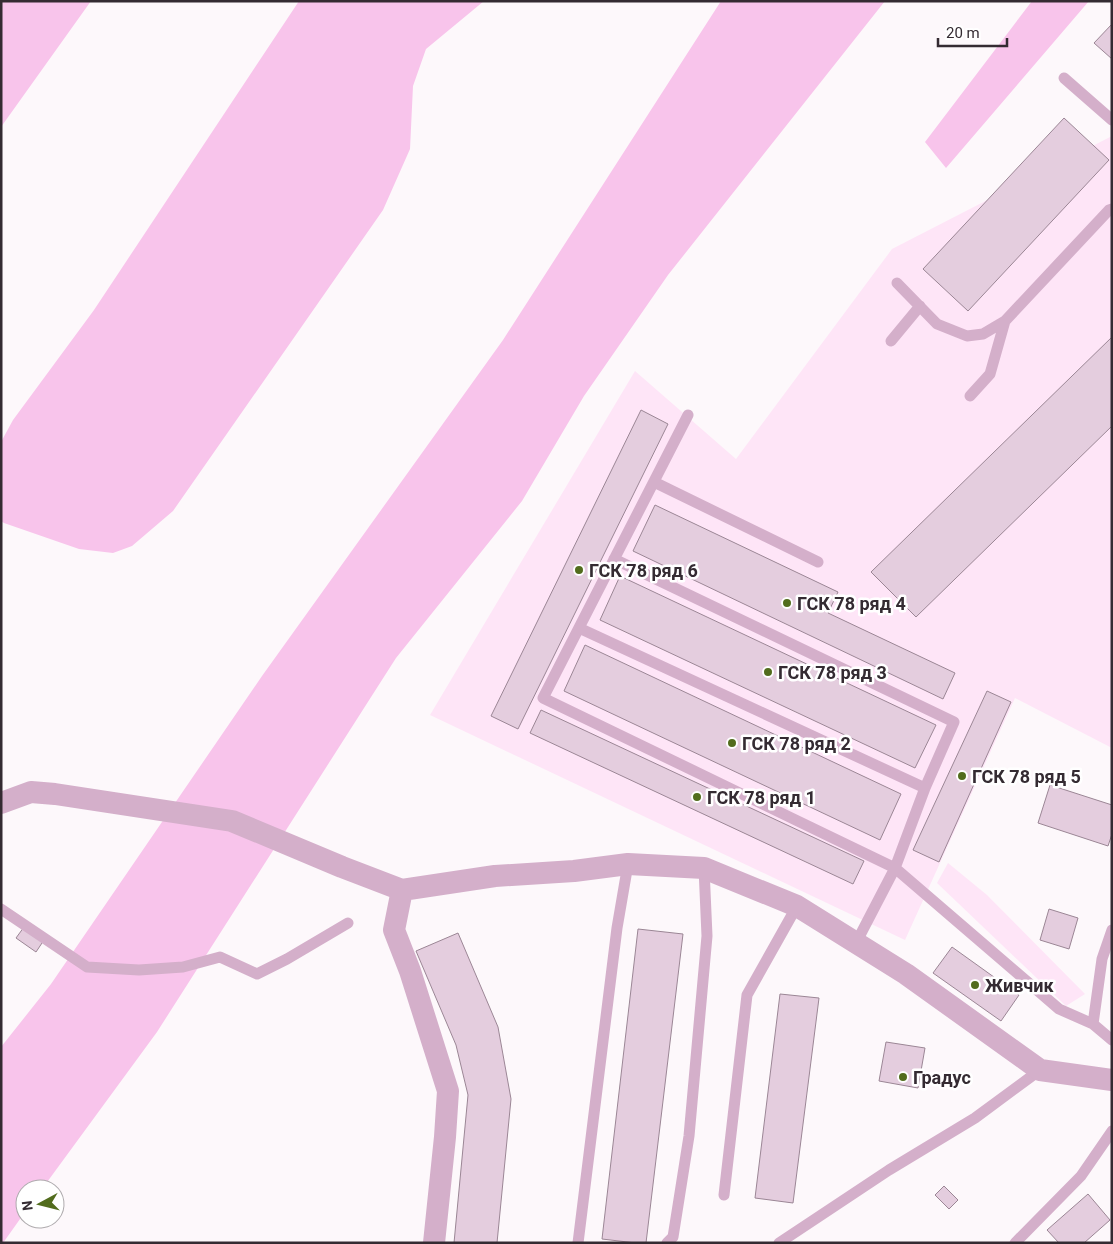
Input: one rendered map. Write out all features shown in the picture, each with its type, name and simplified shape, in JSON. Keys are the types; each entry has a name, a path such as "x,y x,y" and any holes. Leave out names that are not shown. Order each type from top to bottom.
{"street":[{"path":"1,804 35,792 232,822 402,890 495,876 574,871 628,864 704,868 797,906 906,974 1040,1070 1112,1080"},
{"path":"402,890 394,930 410,971 448,1090 434,1243"}],"lane":[{"path":"1064,78 1112,120"},
{"path":"897,283 937,324 968,336 983,334 1005,321 1112,209"},
{"path":"891,341 920,306"},
{"path":"970,396 990,374 1005,321"},
{"path":"688,415 542,698 895,868 1058,1009 1093,1024 1112,1040"},
{"path":"654,482 818,562"},
{"path":"614,559 954,722 925,788 895,868 856,943"},
{"path":"579,628 925,788"},
{"path":"578,1243 618,928 628,864"},
{"path":"667,1243 673,1238 689,1136 707,936 704,868"},
{"path":"724,1195 747,995 797,906"},
{"path":"1,909 87,967 139,970 184,967 220,956 257,974 348,924"},
{"path":"1093,1024 1102,959 1112,930"},
{"path":"780,1243 889,1170 976,1118 1040,1070"},
{"path":"1015,1243 1080,1176 1112,1131"}],"shaded area":[{"path":"1,1 91,1 1,127"},
{"path":"299,1 484,1 426,49 413,86 410,149 383,210 173,511 132,546 113,553 79,549 4,523 1,521 1,442 13,420 94,310"},
{"path":"721,1 885,1 668,275 584,396 522,501 396,658 157,1032 49,1179 15,1179 15,1226 3,1243 1,1243 1,1047 51,984 262,676 503,340"},
{"path":"1032,1 1089,1 946,168 925,142"},
{"path":"1112,136 1112,748 1015,698 905,940 430,715 635,371 736,459 892,249"},
{"path":"948,863 987,895 1085,994 1066,1006 937,883"},
{"path":"1112,973 1112,1022 1110,1020 1110,976"}],"building":[{"path":"1112,24 1112,59 1094,43"},
{"path":"1064,118 1109,160 968,311 923,269"},
{"path":"1112,337 1112,426 916,617 871,572"},
{"name":"ГСК 78 ряд 6","path":"641,410 668,424 518,729 491,716"},
{"name":"ГСК 78 ряд 4","path":"655,505 838,592 828,613 955,673 943,699 633,551"},
{"name":"ГСК 78 ряд 3","path":"620,576 936,725 915,768 600,620"},
{"name":"ГСК 78 ряд 2","path":"585,645 901,794 880,840 564,691"},
{"name":"ГСК 78 ряд 5","path":"987,691 1011,702 939,862 913,850"},
{"name":"ГСК 78 ряд 1","path":"541,710 864,861 853,884 530,733"},
{"path":"1050,785 1112,805 1112,834 1108,846 1038,823"},
{"path":"1049,909 1078,918 1069,949 1040,940"},
{"path":"24,927 44,940 36,952 16,938"},
{"path":"638,929 683,934 646,1243 602,1239"},
{"path":"458,933 498,1027 511,1099 497,1243 454,1243 468,1095 456,1045 416,951"},
{"path":"952,947 1019,995 1001,1021 933,973"},
{"path":"780,994 819,998 793,1203 755,1198"},
{"path":"886,1042 925,1048 918,1088 879,1081"},
{"path":"944,1186 958,1200 949,1209 935,1195"},
{"path":"1088,1194 1110,1220 1084,1243 1059,1243 1047,1230"}],"place":[{"name":"ГСК 78 ряд 6","path":"579,570"},
{"name":"ГСК 78 ряд 4","path":"787,603"},
{"name":"ГСК 78 ряд 3","path":"768,672"},
{"name":"ГСК 78 ряд 2","path":"732,743"},
{"name":"ГСК 78 ряд 5","path":"962,776"},
{"name":"ГСК 78 ряд 1","path":"697,797"},
{"name":"Живчик","path":"975,985"},
{"name":"Градус","path":"903,1077"}]}
